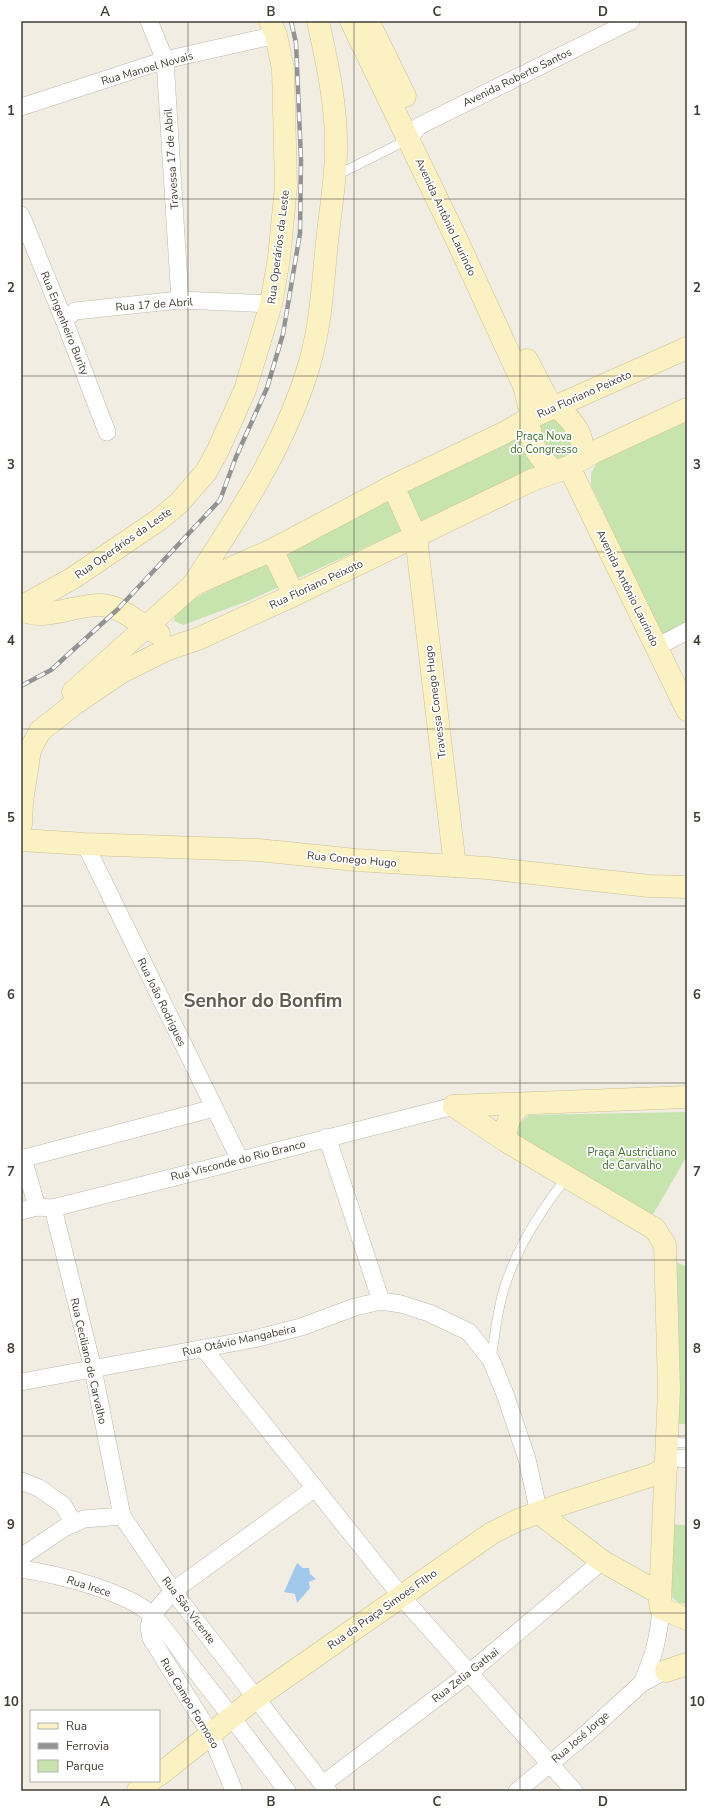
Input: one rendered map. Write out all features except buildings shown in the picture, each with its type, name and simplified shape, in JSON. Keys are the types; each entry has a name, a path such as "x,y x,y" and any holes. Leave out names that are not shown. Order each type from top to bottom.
{"street":[{"name":"Travessa 17 de Abril","path":"149,21 165,60 180,300"},
{"path":"193,585 256,487 287,420 305,376 319,322 335,172 336,149 332,96 318,21"},
{"name":"Avenida Antônio Laurindo","path":"351,21 414,132 534,377 554,408"},
{"name":"Avenida Antônio Laurindo","path":"368,21 520,378 530,418"},
{"name":"Avenida Roberto Santos","path":"414,132 631,21"},
{"name":"Rua Manoel Novais","path":"21,107 165,60 273,28"},
{"name":"Rua Operários da Leste","path":"22,603 73,578 160,519 179,503 206,472 218,450 245,390 271,304 279,258 286,186 283,69 273,28"},
{"name":"Rua Engenheiro Burity","path":"21,215 64,320 107,432"},
{"name":"Rua 17 de Abril","path":"64,320 75,311 180,300 271,304"},
{"name":"Rua Floriano Peixoto","path":"21,737 37,725 193,585 272,550 393,486 530,418 687,348"},
{"path":"530,418 530,437 538,456 567,466 582,454 579,433 575,426 554,408"},
{"name":"Rua Floriano Peixoto","path":"21,824 30,750 40,731 56,717 120,673 168,649 200,638 294,595 532,480 567,466 687,409"},
{"name":"Avenida Antônio Laurindo","path":"567,466 687,710"},
{"name":"Travessa Conego Hugo","path":"393,486 416,537 455,866"},
{"path":"272,550 294,595"},
{"path":"22,603 30,613 41,614 102,605 132,616 161,635 200,638"},
{"path":"657,647 687,631"},
{"name":"Rua Conego Hugo","path":"21,840 85,844 258,850 356,860 455,866 685,888"},
{"name":"Rua João Rodrigues","path":"85,844 240,1160"},
{"path":"454,1106 687,1096"},
{"path":"506,1141 506,1131 510,1117 515,1109 523,1104"},
{"path":"454,1106 506,1141 655,1229 664,1245 669,1389 675,1454 660,1600 659,1631 654,1658 642,1683"},
{"name":"Rua Visconde do Rio Branco","path":"37,1209 454,1106"},
{"path":"22,1158 214,1108"},
{"path":"327,1137 382,1301"},
{"name":"Rua Ceciliano de Carvalho","path":"22,1158 37,1209 93,1369 122,1516"},
{"name":"Rua Otávio Mangabeira","path":"21,1382 254,1340 301,1328 354,1307 382,1301 401,1304 429,1313 469,1332 491,1360 505,1394 527,1459 539,1513"},
{"path":"203,1348 401,1596 468,1674 574,1791"},
{"name":"Rua da Praça Simoes Filho","path":"160,1774 257,1697 492,1533 518,1520 653,1475 675,1454"},
{"path":"21,1481 39,1488 63,1505 74,1524"},
{"path":"287,1791 232,1717 152,1615 174,1591 315,1488"},
{"path":"539,1513 602,1561 687,1619"},
{"path":"21,1557 64,1528 84,1519 122,1516"},
{"name":"Rua São Vicente","path":"122,1516 174,1591 326,1788"},
{"name":"Rua Zelia Gathai","path":"326,1788 468,1674 602,1561"},
{"name":"Rua Irece","path":"21,1569 68,1579 107,1591 129,1601 152,1615"},
{"name":"Rua Campo Formoso","path":"152,1615 149,1628 151,1638 211,1735 234,1791"},
{"path":"642,1683 674,1666 687,1654"},
{"path":"666,1671 687,1664"},
{"name":"Rua José Jorge","path":"517,1791 642,1683"},
{"path":"138,1791 150,1782"}],"lane":[{"path":"335,172 343,172 414,132"},
{"path":"491,1360 503,1290 514,1263 551,1197 567,1177"}],"green space":[{"name":"Praça Nova do Congresso","path":"555,413 576,451 248,601 183,625 174,621 177,608 318,532"},
{"name":"Praça Nova do Congresso","path":"687,416 687,626 663,639 591,485 591,473 601,456"},
{"name":"Praça Austricliano de Carvalho","path":"687,1112 687,1156 648,1223 515,1141 513,1129 529,1115"},
{"path":"672,1260 687,1267 687,1424 676,1424"},
{"path":"670,1524 687,1525 687,1604 679,1603 666,1592"}],"water":[{"path":"297,1563 303,1568 309,1568 310,1574 316,1579 309,1582 310,1588 297,1603 295,1594 284,1592"}],"railway":[{"path":"21,686 51,670 118,609 220,500 236,457 267,388 283,334 300,233 301,160 296,43 291,21"}],"district":[{"name":"Senhor do Bonfim","path":"263,1000"}]}
